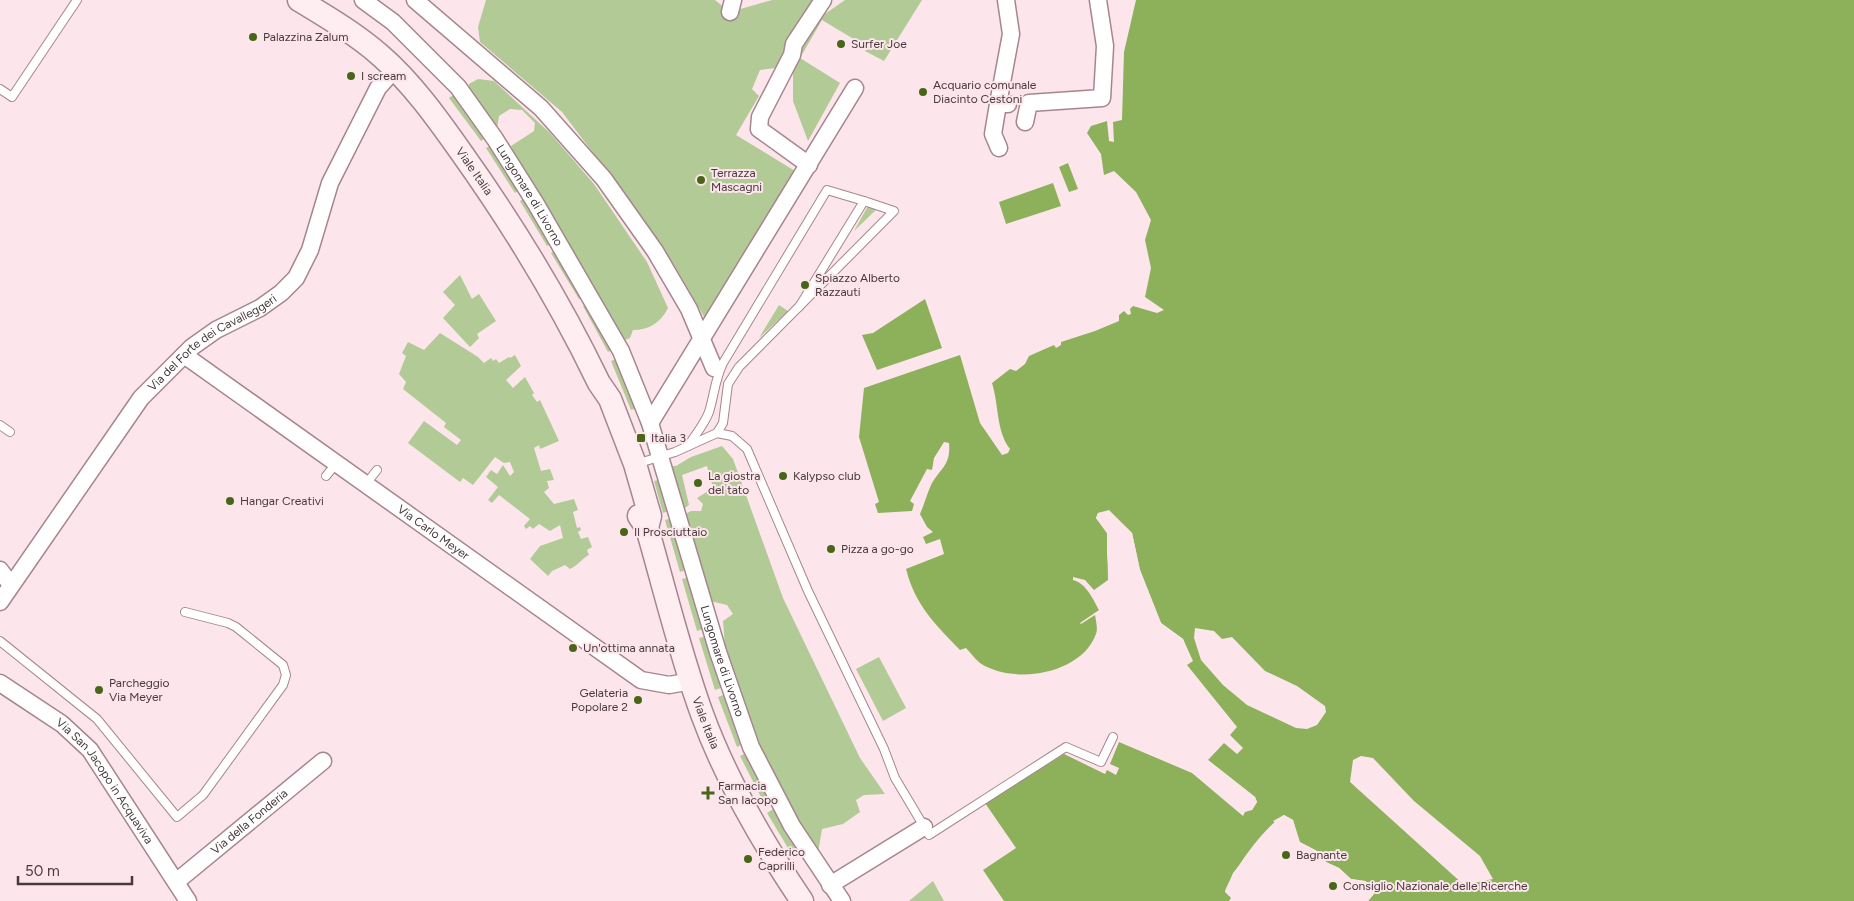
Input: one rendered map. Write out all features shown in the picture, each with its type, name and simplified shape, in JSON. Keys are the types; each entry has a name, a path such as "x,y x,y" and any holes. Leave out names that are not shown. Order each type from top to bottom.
{"main road":[{"name":"Viale Italia","path":"299,0 360,40 395,69 447,133 494,198 538,271 599,383 610,399 635,464 650,516 647,528"},
{"name":"Viale Italia","path":"599,383 602,402 640,519 647,528 692,681 712,739 745,807 802,901"}],"street":[{"name":"Lungomare di Livorno","path":"363,0 394,22 422,48 458,87 489,131 609,329 637,386 650,423 718,652 751,747 779,803 842,901"},
{"path":"809,165 759,129 760,117 792,55 794,44 823,0"},
{"path":"998,148 993,134 1005,104 1011,34 1006,0"},
{"path":"1005,104 1102,98 1105,46 1098,0"},
{"path":"426,3 541,108 590,161 655,251 689,309 701,342 718,366"},
{"name":"Via del Forte dei Cavalleggeri","path":"0,602 141,398 184,355 216,330 260,308 281,293 296,278 310,250 330,183 378,88 395,69"},
{"path":"650,423 855,88"},
{"path":"1026,122 1028,104"},
{"name":"Via Carlo Meyer","path":"184,355 331,470 365,485 641,680 669,685 692,681"},
{"path":"0,570 11,585"},
{"name":"Via San Jacopo in Acquaviva","path":"0,683 62,724 86,746 188,901"},
{"name":"Via della Fonderia","path":"176,882 323,760"},
{"path":"830,885 924,827"}],"lane":[{"path":"0,89 12,97 78,0"},
{"path":"635,464 688,446 717,433 723,423 728,384 742,363 894,211 827,190 718,366 718,374 708,413 688,446"},
{"path":"799,307 864,201"},
{"path":"708,413 718,412 723,423"},
{"path":"0,425 10,432"},
{"path":"717,433 732,436 747,449 808,591 884,749 895,778 929,834 1066,747 1101,762 1113,737"},
{"path":"365,485 377,470"},
{"path":"0,641 98,719 177,817 204,795 283,685 286,675 284,665 236,627 228,623 186,612"}],"shaded area":[{"path":"486,0 715,0 730,12 772,0 813,0 775,68 760,70 752,89 759,96 736,135 795,171 706,320 677,270 642,217 562,112 480,42 478,27"},
{"path":"845,0 922,0 884,61 865,51 867,47 822,20 800,58 840,83 808,141 793,101 793,70 802,40 822,16"},
{"path":"1136,0 1854,0 1854,901 1368,901 1374,894 1374,887 1365,881 1351,879 1339,868 1326,862 1319,852 1299,842 1293,820 1284,815 1250,849 1235,872 1225,891 1231,898 1229,901 1004,901 983,870 1016,848 985,803 1064,754 1105,774 1107,770 1116,775 1119,768 1110,764 1119,742 1192,773 1243,816 1245,812 1252,810 1257,802 1255,797 1208,760 1224,743 1237,754 1243,748 1230,735 1237,727 1187,665 1193,661 1183,639 1161,623 1140,570 1132,533 1109,511 1098,513 1096,518 1107,533 1108,580 1094,590 1085,580 1073,577 1073,580 1082,584 1089,592 1099,610 1080,623 1095,615 1097,632 1088,648 1076,659 1061,667 1045,672 1010,674 994,670 980,663 966,648 960,650 934,622 920,604 906,569 944,554 940,539 926,544 923,537 933,532 927,527 920,514 934,479 947,462 949,443 944,442 934,458 932,470 927,469 910,501 914,504 912,511 878,513 875,504 879,502 859,437 864,388 960,355 980,423 1002,455 1008,453 1010,449 1002,434 992,383 1010,369 1016,371 1025,364 1029,356 1054,345 1056,348 1061,345 1061,342 1119,321 1119,315 1124,311 1128,315 1131,314 1130,309 1133,306 1157,313 1164,310 1145,297 1151,268 1145,240 1151,220 1136,192 1114,171 1104,175 1101,154 1087,133 1091,126 1107,121 1109,141 1114,142 1113,122 1122,120 1124,52"},
{"path":"478,79 494,81 550,133 594,184 647,262 668,308 662,317 650,327 633,330 630,338 625,340 613,332 612,318 530,188 511,146 534,131 535,123 522,110 510,109 499,116 497,129 468,89 469,84"},
{"path":"456,93 488,136 481,141 449,98"},
{"path":"493,144 522,188 515,193 486,148"},
{"path":"1068,163 1078,189 1069,192 1059,167"},
{"path":"1053,183 1061,206 1006,224 999,202"},
{"path":"527,197 554,242 547,246 520,201"},
{"path":"868,206 878,208 854,231"},
{"path":"559,249 586,294 579,299 551,253"},
{"path":"460,275 472,299 479,294 496,321 477,334 479,338 470,347 443,318 455,305 443,292"},
{"path":"925,299 942,348 877,370 862,335 873,333"},
{"path":"590,302 615,348 608,352 583,306"},
{"path":"779,305 788,311 759,338"},
{"path":"440,333 478,357 484,363 491,358 493,361 496,359 499,363 515,355 521,366 506,380 513,388 525,377 534,393 532,395 537,402 540,400 559,441 540,449 539,445 534,448 541,471 550,469 554,480 547,481 549,488 544,492 554,504 574,499 578,510 573,512 577,528 580,527 581,530 578,532 581,539 588,537 592,547 587,550 589,555 570,569 565,565 552,571 548,576 530,559 540,546 563,538 560,525 550,531 539,524 533,529 530,526 526,529 524,526 530,519 499,495 492,503 488,500 498,487 486,477 491,470 497,474 503,465 510,476 514,472 510,462 504,463 495,457 473,485 463,478 460,482 408,443 424,421 457,445 461,440 444,427 446,423 403,389 406,382 399,374 406,356 402,353 408,342 424,350"},
{"path":"619,358 639,407 631,410 611,361"},
{"path":"722,446 733,459 783,598 860,758 885,794 864,795 856,800 860,812 843,824 822,829 818,853 801,831 764,764 726,659 723,621 733,614 727,605 710,601 683,515 691,511 701,511 703,504 697,498 713,488 707,466 682,475 689,505 682,510 669,466 676,466 691,457"},
{"path":"662,479 671,510 663,513 654,481"},
{"path":"674,518 689,569 680,572 665,520"},
{"path":"691,577 706,628 697,631 682,579"},
{"path":"708,636 724,687 715,690 699,638"},
{"path":"879,657 906,708 883,721 856,669"},
{"path":"726,694 746,743 737,747 718,697"},
{"path":"748,752 772,799 764,803 740,756"},
{"path":"775,808 801,854 794,858 767,813"},
{"path":"933,881 944,901 909,901"}],"pier":[{"path":"1109,510 1132,533 1140,570 1161,623 1183,639 1185,644 1182,645 1181,641 1159,624 1138,571 1130,534 1109,513 1099,518 1110,533 1107,564 1107,533 1096,518 1098,513"},
{"path":"1195,628 1214,631 1222,639 1232,637 1265,671 1297,686 1325,706 1326,712 1317,725 1307,729 1296,728 1247,705 1223,685 1201,660 1194,638"},
{"path":"1361,756 1373,758 1414,801 1480,856 1493,879 1464,885 1350,782 1353,760"},
{"path":"1208,760 1255,797 1257,802 1252,810 1243,810 1250,808 1254,802 1253,799 1206,762"},
{"path":"1284,815 1293,820 1300,842 1319,852 1326,862 1339,868 1351,879 1365,881 1374,887 1374,894 1368,901 1366,901 1372,893 1371,888 1364,884 1350,882 1338,870 1325,864 1317,854 1298,844 1291,821 1284,818 1276,823 1273,821"},
{"path":"1265,833 1267,834 1235,875 1228,891 1233,896 1229,896 1225,892 1233,873"}],"place":[{"name":"Palazzina Zalum","path":"253,37"},
{"name":"Surfer Joe","path":"841,44"},
{"name":"I scream","path":"351,76"},
{"name":"Acquario comunale Diacinto Cestoni","path":"923,92"},
{"name":"Terrazza Mascagni","path":"701,180"},
{"name":"Spiazzo Alberto Razzauti","path":"805,285"},
{"name":"Italia 3","path":"641,438"},
{"name":"Kalypso club","path":"783,476"},
{"name":"La giostra del tato","path":"698,483"},
{"name":"Hangar Creativi","path":"230,501"},
{"name":"Il Prosciuttaio","path":"624,532"},
{"name":"Pizza a go-go","path":"831,549"},
{"name":"Un'ottima annata","path":"573,648"},
{"name":"Parcheggio Via Meyer","path":"99,690"},
{"name":"Gelateria Popolare 2","path":"638,700"},
{"name":"Farmacia San Iacopo","path":"708,793"},
{"name":"Bagnante","path":"1286,855"},
{"name":"Federico Caprilli","path":"748,859"},
{"name":"Consiglio Nazionale delle Ricerche","path":"1333,886"}]}
